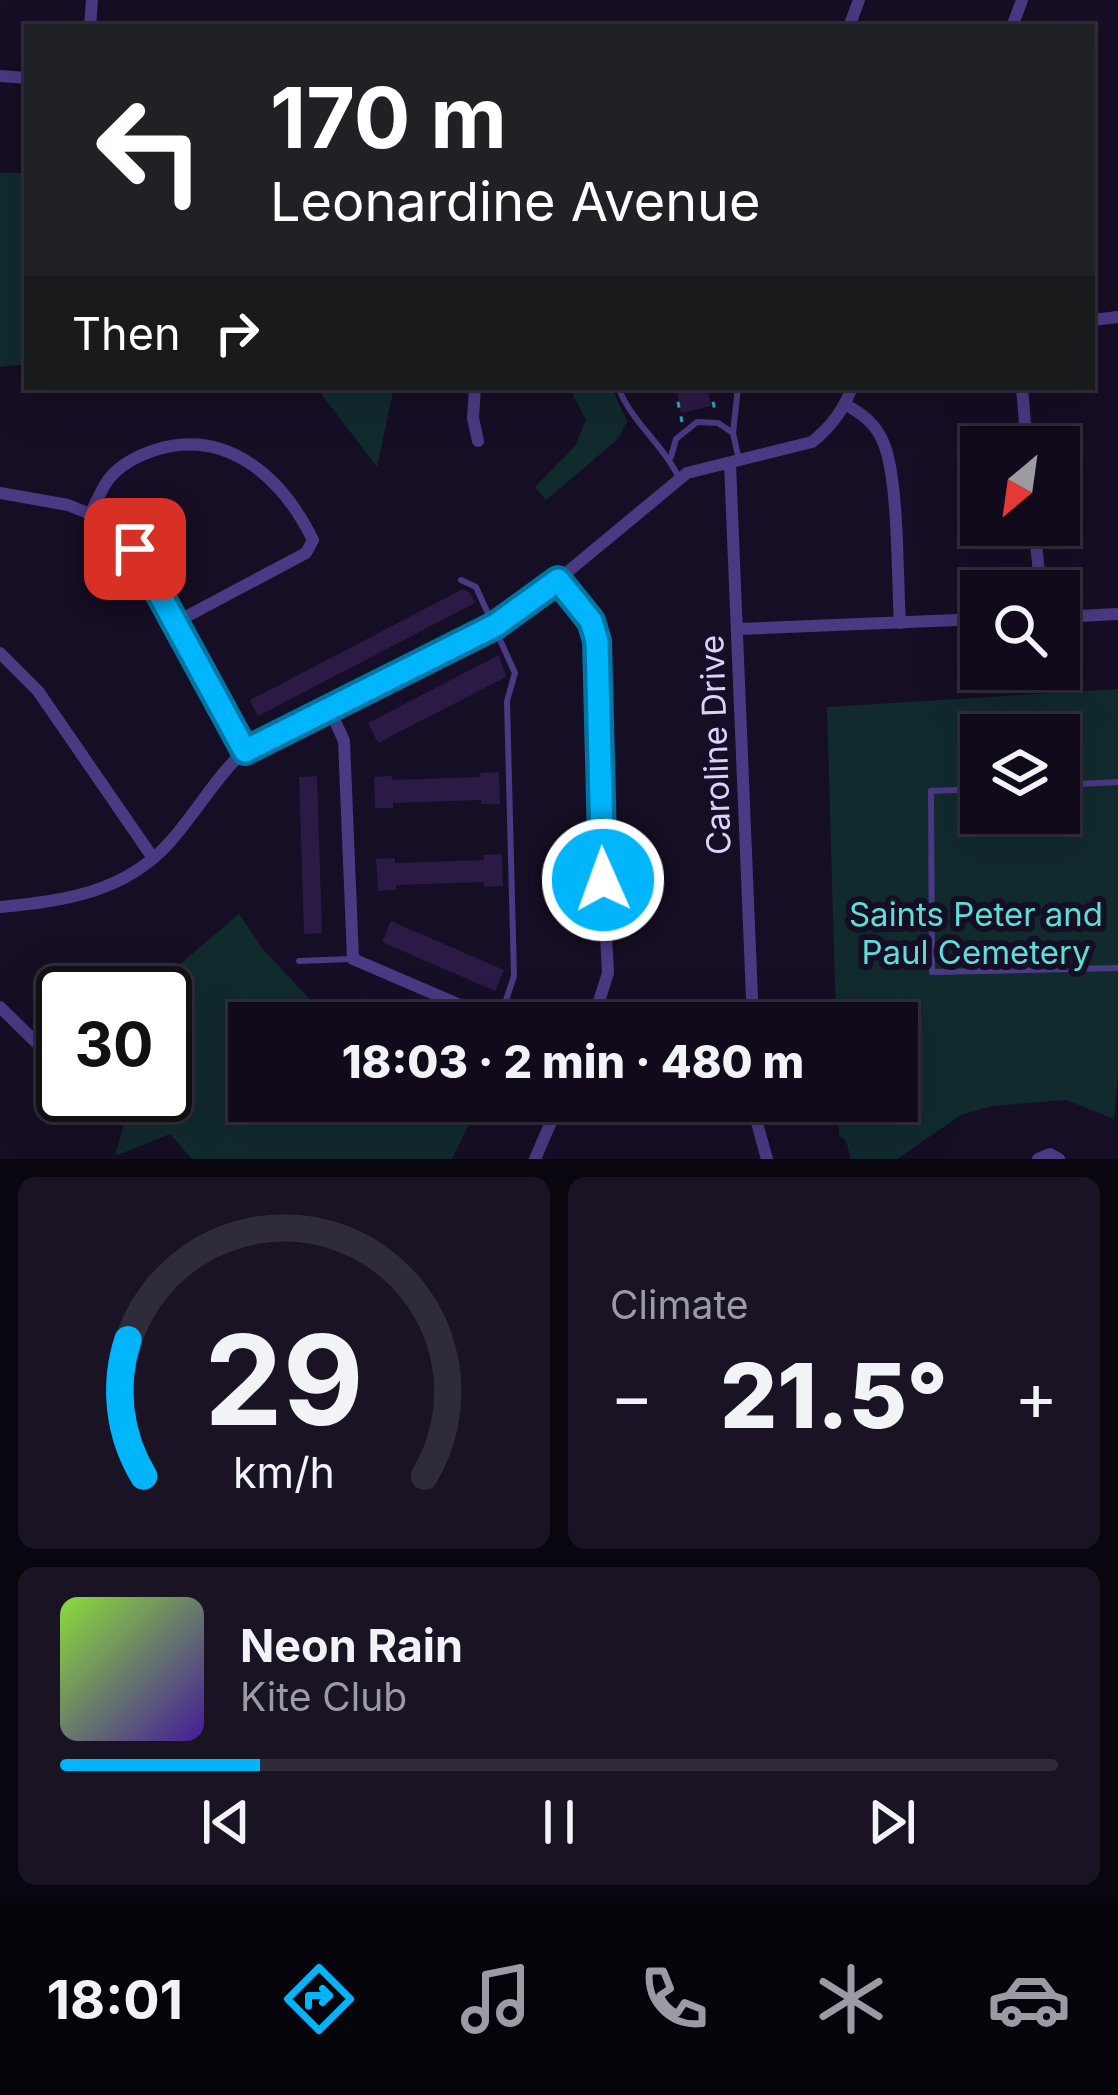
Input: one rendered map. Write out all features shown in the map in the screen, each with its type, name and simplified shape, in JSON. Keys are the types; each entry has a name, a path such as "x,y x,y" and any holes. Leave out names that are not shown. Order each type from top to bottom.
{"street":[{"path":"476,390 473,418 478,441"},
{"path":"0,907 60,902 104,890 153,858 245,751 496,625 558,580 679,478 812,442 827,430 851,390"},
{"path":"1022,390 1025,426"},
{"path":"845,405 872,423 884,443 890,468 900,622"},
{"path":"90,514 110,478 134,457 170,446 230,451 257,466 281,488 313,540 306,553 178,621"},
{"name":"Caroline Drive","path":"735,463 752,1002"},
{"path":"0,493 68,505 90,514 135,549 245,751"},
{"path":"558,580 591,621 600,666 608,973 599,1002"},
{"path":"1080,615 1118,614"},
{"path":"738,628 960,621"},
{"path":"0,653 38,691 153,858"},
{"path":"330,710 344,741 353,959 453,1002"},
{"path":"0,1007 36,1042"},
{"path":"535,1159 551,1122"},
{"path":"757,1122 767,1159"},
{"path":"1038,1159 1050,1154 1059,1159"}],"lane":[{"path":"620,390 679,478"},
{"path":"735,463 738,390"},
{"path":"670,459 684,429 705,421 718,423 733,434"},
{"path":"461,580 476,586 515,673 507,701 514,976 506,1002"},
{"path":"1080,784 1118,782"},
{"path":"960,790 931,791 932,972 1118,968"},
{"path":"299,961 353,959"}],"path":[{"path":"676,390 684,429"},
{"path":"711,390 718,423"}],"green space":[{"path":"0,173 24,173 24,364 0,367"},
{"path":"318,390 393,390 377,467"},
{"path":"571,390 612,390 627,421 618,439 546,500 535,487 575,446 586,420"},
{"name":"Saints Peter and Paul Cemetery","path":"1118,689 1114,1119 1066,1100 992,1106 961,1115 897,1159 851,1159 839,1135 839,1122 918,1122 918,1002 835,1002 827,707"},
{"path":"239,914 263,949 312,1002 228,1002 228,1122 470,1122 452,1159 192,1159 170,1134 115,1156 124,1122 192,1122 192,966 178,966"}],"building":[{"path":"677,390 708,390 711,406 681,413"},
{"path":"463,589 475,603 258,716 250,700"},
{"path":"499,655 506,677 378,743 368,723"},
{"path":"499,772 500,804 481,804 481,800 393,803 393,808 375,808 374,777 481,777 480,773"},
{"path":"317,776 322,933 304,934 299,777"},
{"path":"502,854 503,886 484,887 484,882 396,885 396,890 378,891 376,859 395,858 395,863 484,860 483,855"},
{"path":"391,921 504,970 495,991 382,942"}],"route":[{"path":"135,549 245,751 496,625 558,580 591,621 597,641 603,880"}]}
